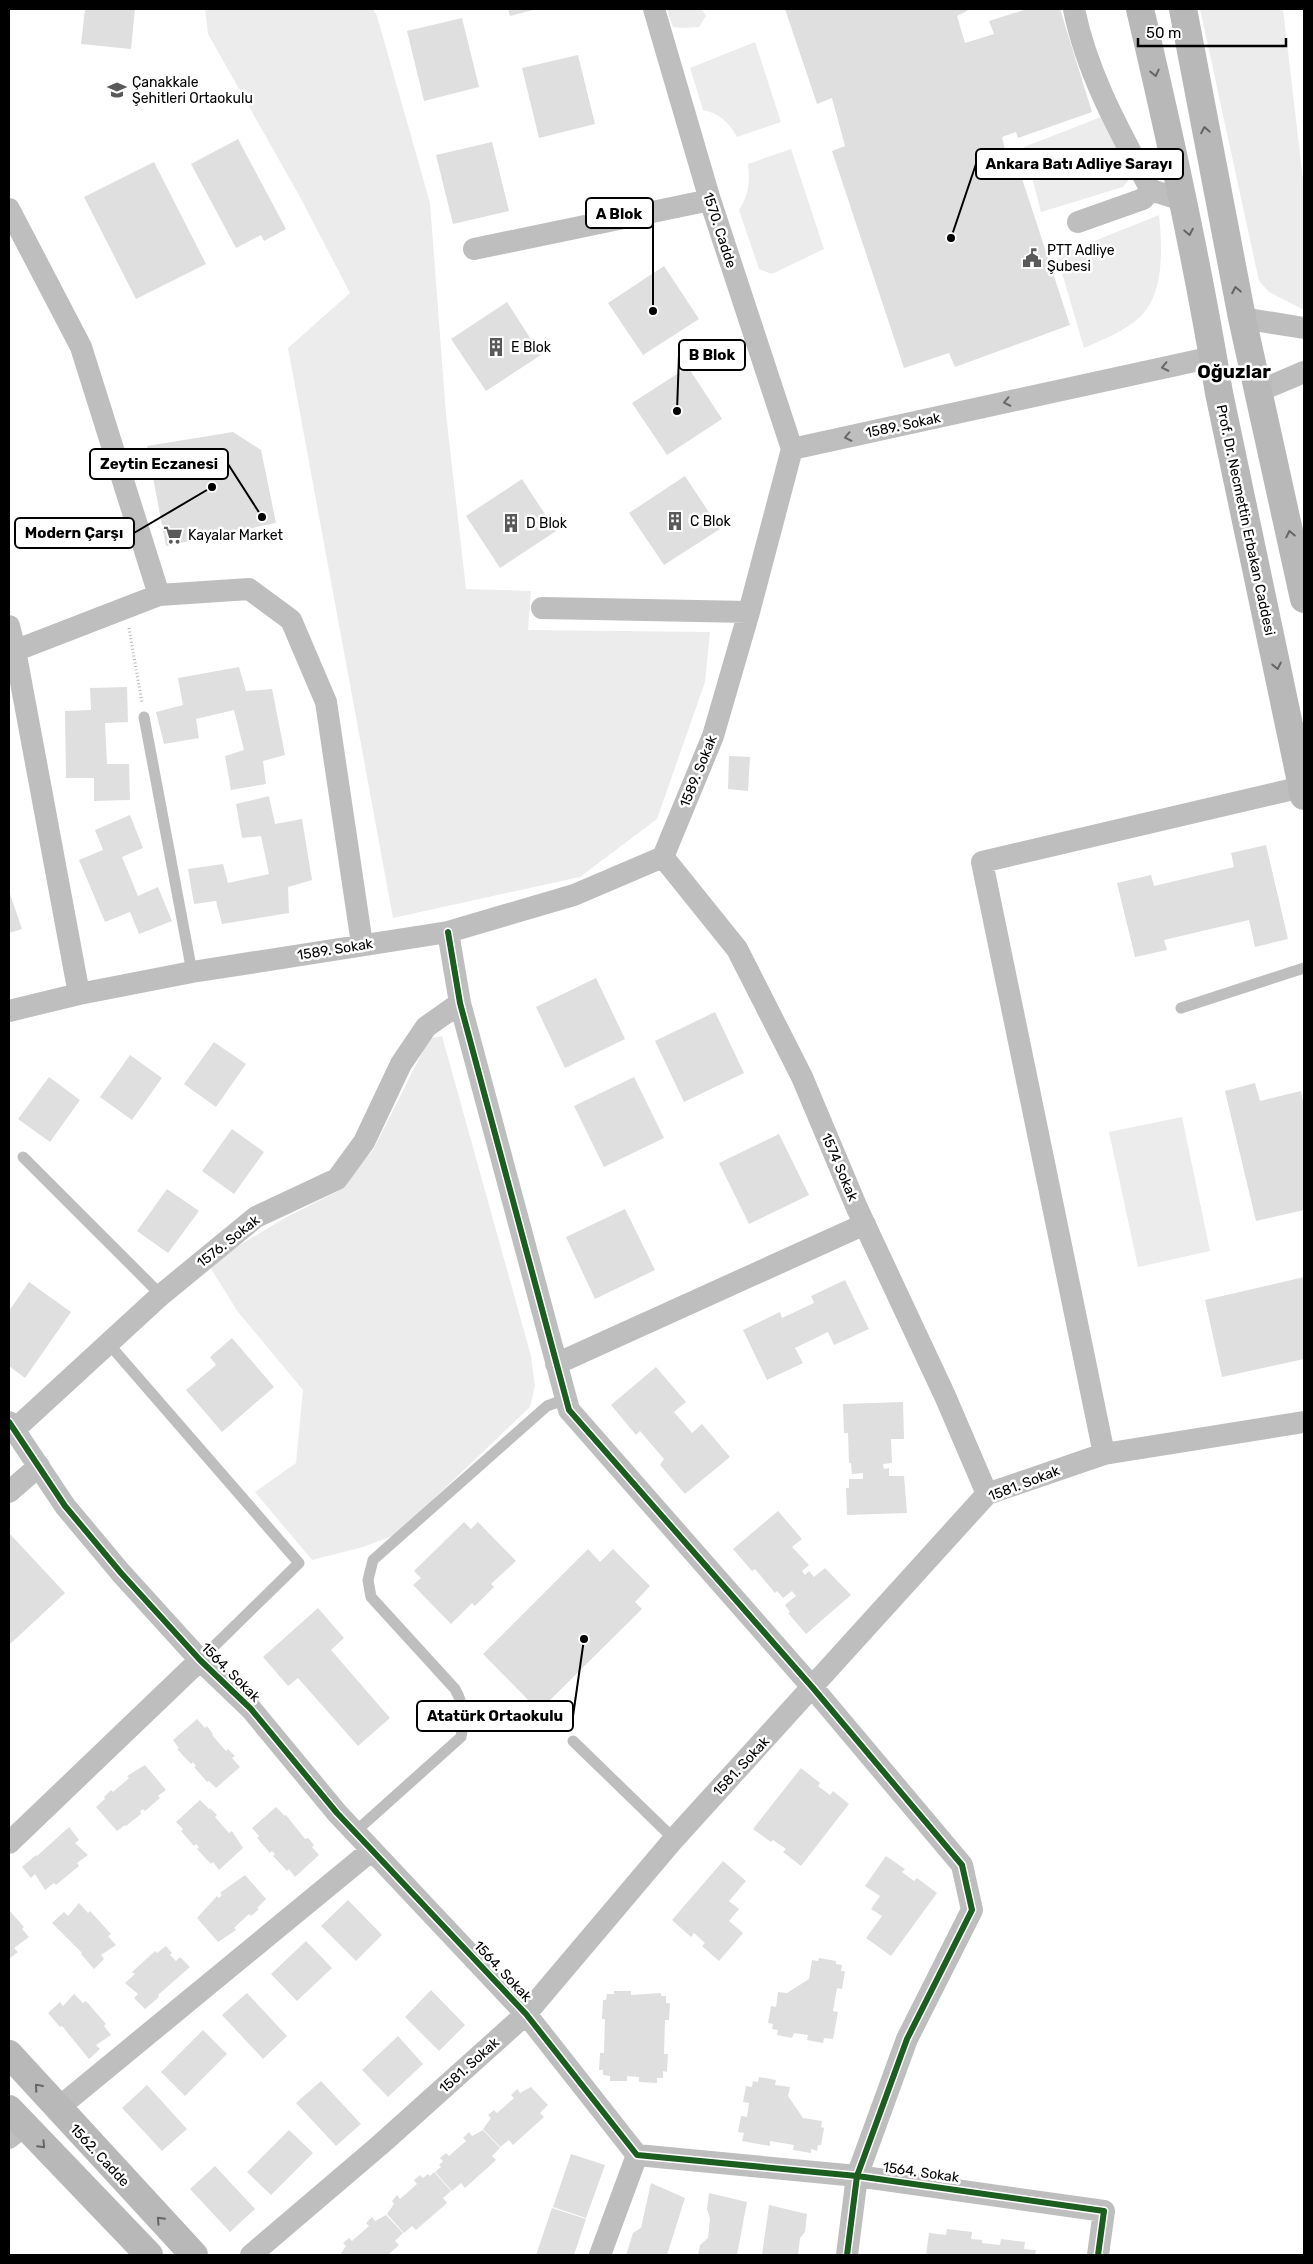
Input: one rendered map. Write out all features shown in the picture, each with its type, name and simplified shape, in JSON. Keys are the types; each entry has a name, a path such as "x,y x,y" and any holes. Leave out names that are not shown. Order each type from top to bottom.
{"main road":[{"name":"Prof. Dr. Necmettin Erbakan Caddesi","path":"1140,9 1169,132 1219,393 1303,792"},
{"path":"1183,9 1242,318 1304,599"},
{"name":"1562. Cadde","path":"9,2054 57,2109 194,2255"},
{"path":"14,2124 149,2255"}],"street":[{"name":"1570. Cadde","path":"654,9 710,200 792,449"},
{"path":"1074,9 1093,76 1151,190 1182,200"},
{"path":"1078,222 1143,199 1151,190"},
{"path":"474,249 710,200"},
{"path":"9,208 80,347 159,595"},
{"path":"1242,318 1304,328"},
{"name":"1589. Sokak","path":"9,1011 79,994 192,972 448,932 574,895 663,857 714,736 750,612 792,449 1213,356"},
{"path":"1259,391 1304,372"},
{"path":"12,651 159,595 249,589 292,620 326,702 362,944"},
{"path":"542,608 750,612"},
{"path":"9,626 12,651 79,994"},
{"path":"1104,1454 982,862 1303,792"},
{"name":"1574 Sokak","path":"663,857 737,949 802,1077 865,1224 945,1396 987,1494"},
{"path":"448,932 460,1003 569,1410 813,1688 962,1865 972,1910 906,2039 857,2176 847,2255"},
{"name":"1576. Sokak","path":"11,1426 161,1295 256,1218 336,1179 364,1142 401,1064 426,1027 460,1003"},
{"path":"556,1364 865,1224"},
{"name":"1581. Sokak","path":"251,2255 380,2145 526,2014 674,1839 987,1494 1104,1454 1304,1422"},
{"name":"1564. Sokak","path":"11,1426 65,1506 121,1573 200,1660 251,1709 355,1832 526,2014 637,2155 857,2176 1104,2211 1098,2255"},
{"path":"9,1492 39,1466"},
{"path":"9,1843 200,1660"},
{"path":"57,2109 372,1850"},
{"path":"600,2255 637,2155"}],"lane":[{"path":"144,717 192,972"},
{"path":"1182,1008 1304,968"},
{"path":"23,1157 161,1295"},
{"path":"108,1343 299,1563 200,1660"},
{"path":"355,1832 461,1736 464,1725 462,1706 455,1689 371,1597 368,1580 373,1560 547,1406 566,1399"},
{"path":"573,1741 674,1839"}],"path":[{"path":"126,607 144,717"}],"shaded area":[{"path":"205,9 373,9 377,16 430,203 446,414 466,589 531,591 528,630 710,632 705,682 657,819 580,877 393,918 288,348 350,293 300,197 208,34"},
{"path":"667,9 702,9 706,16 699,27 673,27"},
{"path":"1200,9 1283,9 1304,188 1304,310 1269,292 1259,281"},
{"path":"755,42 781,122 737,137 723,119 714,113 703,110 690,68"},
{"path":"1101,117 1132,169 1130,178 1123,187 1041,212 1024,147"},
{"path":"791,149 824,249 772,274 759,269 739,210 748,188 748,164"},
{"path":"1159,215 1161,240 1160,268 1158,282 1149,306 1129,326 1084,348 1057,256"},
{"path":"442,1036 531,1356 535,1386 530,1407 397,1534 363,1547 312,1560 255,1492 296,1463 303,1390 238,1312 208,1264 285,1218 338,1191 373,1150 429,1039"},
{"path":"1182,1117 1210,1251 1138,1267 1109,1132"}],"building":[{"path":"85,9 135,9 131,49 81,44"},
{"path":"508,9 537,9 510,16"},
{"path":"785,9 967,9 967,11 957,16 965,43 994,34 989,21 1027,9 1060,9 1092,112 1018,138 1016,132 1002,137 1005,149 1012,148 1070,325 955,367 949,353 904,368 832,151 845,146 832,98 817,104"},
{"path":"462,18 479,87 424,101 407,31"},
{"path":"578,55 595,124 539,138 522,68"},
{"path":"238,139 286,229 264,241 261,235 236,248 191,164"},
{"path":"492,142 509,211 453,224 436,155"},
{"path":"154,162 206,264 136,299 84,197"},
{"path":"664,266 699,319 643,355 608,303"},
{"name":"E Blok","path":"507,302 541,355 486,391 451,339"},
{"path":"688,367 722,419 667,455 632,403"},
{"path":"233,432 261,450 276,523 166,546 147,446"},
{"name":"C Blok","path":"685,476 720,529 664,565 629,513"},
{"name":"D Blok","path":"522,479 556,531 500,568 466,516"},
{"path":"239,667 246,691 272,689 285,755 263,761 266,784 231,790 225,756 244,750 234,710 196,719 199,738 164,744 156,712 183,705 178,678"},
{"path":"127,687 128,722 105,723 107,764 129,764 130,800 94,801 94,778 66,778 65,711 91,710 90,688"},
{"path":"729,756 750,757 748,791 728,789"},
{"path":"269,796 275,824 302,819 312,880 288,887 289,913 222,924 216,901 194,904 188,869 223,864 228,883 269,874 261,836 242,838 236,804"},
{"path":"130,815 143,848 122,857 138,896 158,887 172,921 139,934 130,912 105,922 79,860 103,850 95,830"},
{"path":"1266,845 1288,939 1255,947 1249,920 1164,940 1167,950 1135,957 1117,883 1151,875 1154,886 1234,867 1231,853"},
{"path":"9,891 22,929 9,933"},
{"path":"596,978 625,1039 565,1068 536,1007"},
{"path":"715,1012 744,1073 684,1102 655,1041"},
{"path":"214,1042 246,1064 216,1107 184,1084"},
{"path":"130,1055 162,1078 132,1120 100,1097"},
{"path":"49,1077 80,1100 50,1142 18,1119"},
{"path":"634,1077 664,1138 604,1167 574,1106"},
{"path":"1255,1083 1260,1101 1301,1091 1304,1107 1304,1210 1256,1221 1225,1091"},
{"path":"232,1129 264,1152 234,1194 202,1171"},
{"path":"779,1134 809,1195 749,1224 719,1163"},
{"path":"167,1189 199,1211 168,1253 137,1231"},
{"path":"625,1209 655,1270 595,1299 566,1237"},
{"path":"1304,1277 1304,1359 1222,1377 1205,1300"},
{"path":"845,1280 869,1329 834,1345 828,1332 795,1348 803,1363 767,1380 743,1330 780,1312 782,1318 814,1303 811,1296"},
{"path":"29,1282 71,1312 25,1378 9,1366 9,1311"},
{"path":"232,1338 274,1387 222,1432 186,1390 216,1365 210,1357"},
{"path":"656,1367 686,1402 674,1412 692,1433 702,1424 730,1457 685,1494 660,1465 664,1459 640,1431 636,1435 611,1405"},
{"path":"903,1402 904,1439 891,1439 892,1463 883,1464 884,1469 889,1468 889,1476 904,1476 907,1513 847,1515 846,1488 849,1488 849,1479 863,1479 863,1473 852,1474 851,1463 849,1463 848,1433 844,1433 843,1404"},
{"path":"778,1511 802,1539 792,1547 809,1565 802,1571 805,1575 809,1571 814,1577 825,1568 851,1595 806,1634 788,1613 790,1612 785,1605 796,1596 792,1591 783,1598 777,1591 775,1593 755,1569 752,1571 733,1549"},
{"path":"464,1522 471,1529 478,1522 516,1561 491,1584 494,1587 475,1606 472,1603 451,1624 413,1585 421,1578 414,1571"},
{"path":"9,1535 65,1593 9,1645"},
{"path":"588,1549 600,1562 613,1549 650,1586 635,1602 642,1609 539,1711 483,1654"},
{"path":"318,1608 344,1638 331,1650 390,1718 358,1746 298,1678 288,1686 263,1657"},
{"path":"197,1719 205,1728 207,1726 226,1751 228,1749 235,1756 232,1758 240,1767 216,1788 209,1781 207,1782 194,1767 196,1766 193,1762 191,1764 177,1749 179,1748 173,1740"},
{"path":"145,1765 166,1790 145,1811 143,1809 140,1811 141,1814 117,1831 96,1807 111,1790 113,1792 129,1778 127,1776"},
{"path":"801,1768 820,1783 818,1786 830,1795 833,1791 849,1804 801,1866 783,1852 786,1849 773,1840 771,1842 753,1829"},
{"path":"200,1800 217,1815 215,1817 229,1833 232,1831 243,1848 219,1870 213,1862 211,1864 197,1849 199,1847 196,1844 194,1846 176,1822"},
{"path":"276,1807 286,1815 305,1839 308,1838 314,1845 312,1847 319,1855 295,1877 289,1869 287,1871 273,1856 275,1854 272,1851 270,1853 257,1838 259,1836 252,1828"},
{"path":"69,1827 79,1840 75,1843 88,1855 77,1863 79,1866 56,1885 54,1883 45,1890 35,1874 31,1878 22,1867"},
{"path":"886,1856 905,1869 902,1872 914,1881 917,1878 937,1893 891,1956 866,1938 882,1916 871,1909 880,1896 865,1886"},
{"path":"723,1861 746,1881 729,1901 739,1909 729,1921 743,1933 719,1961 702,1946 705,1943 694,1933 691,1937 672,1920"},
{"path":"245,1875 266,1899 257,1908 259,1909 251,1916 249,1914 234,1928 236,1930 218,1942 197,1918 217,1896 219,1898 222,1895 220,1893"},
{"path":"348,1900 382,1935 356,1961 321,1926"},
{"path":"79,1903 88,1913 90,1911 111,1934 108,1936 116,1945 101,1955 104,1959 94,1969 82,1953 52,1923 64,1912 68,1916"},
{"path":"9,1910 24,1927 22,1929 29,1937 14,1948 18,1952 9,1959"},
{"path":"306,1941 332,1968 297,2001 271,1974"},
{"path":"166,1946 172,1953 170,1955 176,1961 180,1957 190,1967 145,2009 134,1998 138,1994 125,1983 135,1974 132,1972 155,1951 157,1953"},
{"path":"819,1958 836,1961 836,1964 842,1965 841,1971 845,1971 842,1989 837,1988 833,2011 838,2012 833,2039 824,2038 823,2043 807,2040 808,2035 794,2033 792,2038 777,2035 778,2030 772,2029 773,2024 768,2023 771,2006 776,2007 778,1992 787,1993 809,1979 812,1960 818,1961"},
{"path":"431,1990 465,2025 439,2051 405,2017"},
{"path":"614,1991 631,1991 631,1995 661,1993 661,1996 666,1996 666,2003 670,2003 669,2020 665,2020 664,2054 668,2054 667,2072 663,2071 663,2078 657,2078 657,2083 639,2082 639,2077 627,2076 627,2081 610,2081 610,2076 603,2075 603,2070 599,2070 600,2053 604,2053 605,2019 602,2019 603,2000 606,2000 607,1994 614,1994"},
{"path":"247,1993 287,2036 263,2059 222,2015"},
{"path":"74,1994 83,2003 86,2001 106,2024 104,2026 111,2035 96,2045 100,2049 89,2059 62,2026 60,2027 48,2013 60,2002 63,2006"},
{"path":"203,2030 227,2054 185,2096 161,2072"},
{"path":"398,2036 423,2064 388,2097 362,2070"},
{"path":"759,2077 776,2080 775,2085 790,2087 788,2096 803,2118 822,2121 821,2127 824,2128 821,2145 818,2145 817,2151 811,2149 811,2153 793,2150 794,2145 770,2141 770,2146 742,2141 744,2133 738,2132 741,2116 747,2117 749,2103 743,2102 746,2086 752,2087 753,2081 758,2082"},
{"path":"321,2081 361,2124 336,2146 296,2103"},
{"path":"147,2085 187,2129 162,2151 122,2108"},
{"path":"531,2087 548,2105 540,2113 544,2117 513,2145 509,2140 500,2147 483,2129 491,2118 488,2115 494,2110 497,2113 514,2098 511,2095 517,2089 520,2093"},
{"path":"289,2130 313,2153 271,2195 247,2172"},
{"path":"483,2130 500,2148 492,2156 496,2160 465,2188 461,2183 452,2191 435,2172 441,2167 439,2165 443,2161 440,2158 446,2153 449,2156 466,2141 463,2138 469,2132 472,2136"},
{"path":"571,2154 605,2165 586,2218 553,2207"},
{"path":"215,2166 255,2209 230,2232 190,2189"},
{"path":"434,2172 451,2191 443,2198 447,2203 416,2230 412,2226 404,2233 387,2214 394,2204 392,2201 397,2195 400,2199 417,2184 414,2180 420,2175 423,2178 428,2174 430,2176"},
{"path":"651,2183 685,2198 667,2255 626,2255 633,2233 641,2228"},
{"path":"709,2193 747,2202 737,2255 698,2255 700,2245 708,2238 710,2219 707,2209"},
{"path":"769,2205 807,2214 805,2232 800,2238 798,2255 762,2255"},
{"path":"552,2208 586,2219 574,2255 536,2255"},
{"path":"386,2215 403,2233 395,2241 399,2245 388,2255 340,2255 346,2246 343,2243 349,2238 352,2241 369,2226 366,2223 372,2217 375,2221"},
{"path":"947,2229 972,2232 971,2239 982,2240 982,2243 1000,2245 1001,2239 1025,2242 1024,2249 1036,2250 1035,2255 926,2255 929,2233 946,2235"}],"cycle path":[{"path":"448,932 460,1003 569,1410 813,1688 962,1865 972,1910 907,2039 857,2176 847,2255"},
{"path":"9,1422 65,1506 121,1573 200,1660 251,1709 337,1813 526,2014 637,2155 857,2176 1104,2211 1098,2255"}],"place":[{"name":"Çanakkale Şehitleri Ortaokulu","path":"117,90"},
{"name":"Ankara Batı Adliye Sarayı","path":"951,238"},
{"name":"PTT Adliye Şubesi","path":"1032,258"},
{"name":"A Blok","path":"653,311"},
{"name":"E Blok","path":"496,347"},
{"name":"B Blok","path":"677,411"},
{"name":"Modern Çarşı","path":"212,487"},
{"name":"Zeytin Eczanesi","path":"262,517"},
{"name":"C Blok","path":"675,521"},
{"name":"D Blok","path":"511,523"},
{"name":"Kayalar Market","path":"173,535"},
{"name":"Atatürk Ortaokulu","path":"584,1639"}],"district":[{"name":"Oğuzlar","path":"1234,371"}]}
